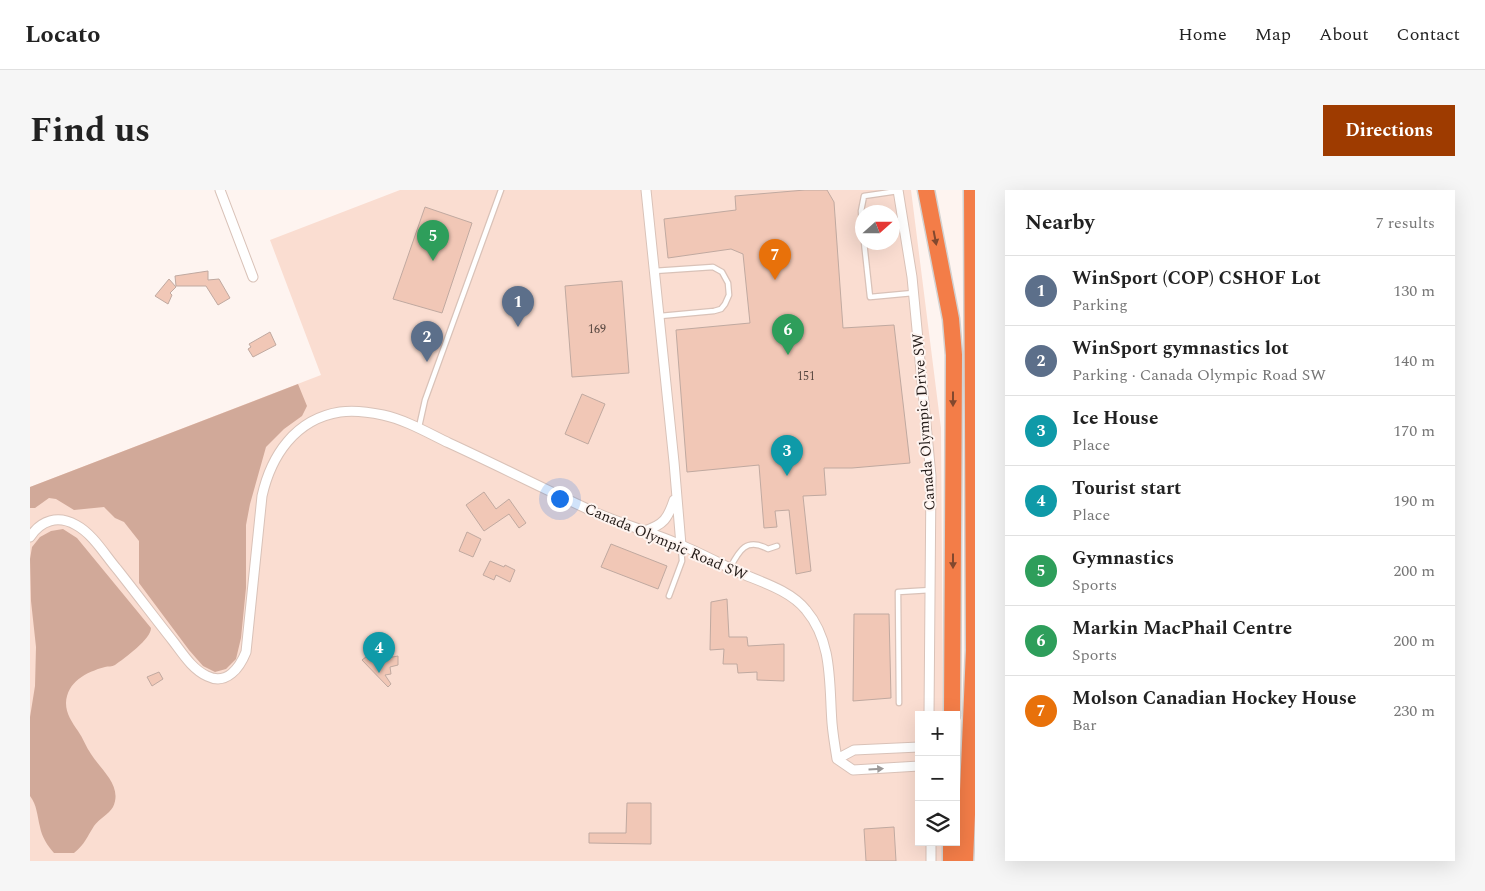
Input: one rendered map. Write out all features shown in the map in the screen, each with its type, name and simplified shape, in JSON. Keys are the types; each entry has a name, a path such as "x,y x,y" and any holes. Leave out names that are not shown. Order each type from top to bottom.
{"highway":[{"path":"926,190 951,319 954,356 952,711"},
{"path":"965,861 974,655 972,190"},
{"path":"951,846 951,861"}],"street":[{"path":"220,190 253,278"},
{"path":"646,190 674,462 680,545"},
{"name":"Canada Olympic Drive SW","path":"898,191 913,293 931,476 929,711"},
{"name":"Canada Olympic Road SW","path":"30,537 39,526 51,520 67,521 84,530 191,664 206,676 221,679 236,670 246,652 262,496 267,476 273,463 287,442 321,417 339,412 384,415 419,429 594,512 680,545 796,599 816,625 826,648 832,725 837,759"},
{"path":"644,531 655,528 668,516 676,495"},
{"path":"915,747 854,750 837,759 853,770 915,766"},
{"path":"930,846 931,861"}],"lane":[{"path":"419,429 425,400 501,190"},
{"path":"862,205 864,196 898,191"},
{"path":"865,250 870,297 913,293"},
{"path":"653,271 713,267 722,272 728,283 729,295 726,304 721,309 659,316"},
{"path":"730,568 740,550 751,544 760,545 768,549 777,546"},
{"path":"669,596 682,561 680,545"},
{"path":"899,703 898,592 931,590"}],"shaded area":[{"path":"400,190 911,190 941,428 943,711 915,711 915,846 944,846 944,861 30,861 30,487 321,375 270,240"},
{"path":"298,384 307,406 302,416 284,429 266,447 250,504 246,525 246,588 241,638 236,659 226,669 215,672 203,666 189,650 139,583 139,541 124,522 115,518 104,507 74,510 56,499 49,498 35,508 30,508 30,487"},
{"path":"63,529 77,538 151,628 147,637 131,653 114,666 98,669 79,679 70,689 67,696 66,707 70,718 89,751 110,779 115,792 113,807 96,823 74,853 54,853 51,850 42,834 30,796 30,717 35,686 36,647 31,601 30,559 32,547 40,537 51,531"}],"building":[{"path":"827,190 834,202 843,328 894,325 910,463 852,468 824,468 826,495 803,496 811,571 796,574 789,510 775,511 777,527 764,528 759,465 687,472 676,330 750,323 743,254 731,249 668,258 664,219 736,210 735,196"},
{"path":"425,207 472,223 442,313 393,299"},
{"path":"208,271 208,280 219,279 230,298 218,305 206,286 176,286 175,276"},
{"path":"169,279 176,287 170,293 172,295 168,304 155,296"},
{"path":"622,281 629,373 572,377 565,286"},
{"path":"270,332 276,345 253,357 248,349 251,347 249,344"},
{"path":"582,394 605,404 588,444 565,434"},
{"path":"484,492 496,509 509,499 526,523 519,528 509,514 484,531 466,505"},
{"path":"467,532 481,539 473,557 459,551"},
{"path":"611,544 667,566 658,589 601,567"},
{"path":"490,561 515,570 510,582 496,575 494,580 483,575"},
{"path":"727,599 729,637 747,637 748,646 784,644 784,681 757,680 757,672 738,673 737,664 723,664 724,649 710,650 711,602"},
{"path":"854,614 889,614 891,698 853,701"},
{"path":"375,650 382,659 398,656 398,665 390,667 391,674 385,675 391,684 388,687 362,660"},
{"path":"159,672 163,679 152,686 147,677"},
{"path":"627,803 651,803 651,844 589,843 589,833 626,833"},
{"path":"894,827 896,861 866,861 864,829"}],"place":[{"name":"Gymnastics","path":"433,261"},
{"name":"Molson Canadian Hockey House","path":"775,280"},
{"name":"WinSport (COP) CSHOF Lot","path":"518,327"},
{"name":"Markin MacPhail Centre","path":"788,355"},
{"name":"WinSport gymnastics lot","path":"427,362"},
{"name":"Ice House","path":"787,476"},
{"name":"Tourist start","path":"379,673"}]}
